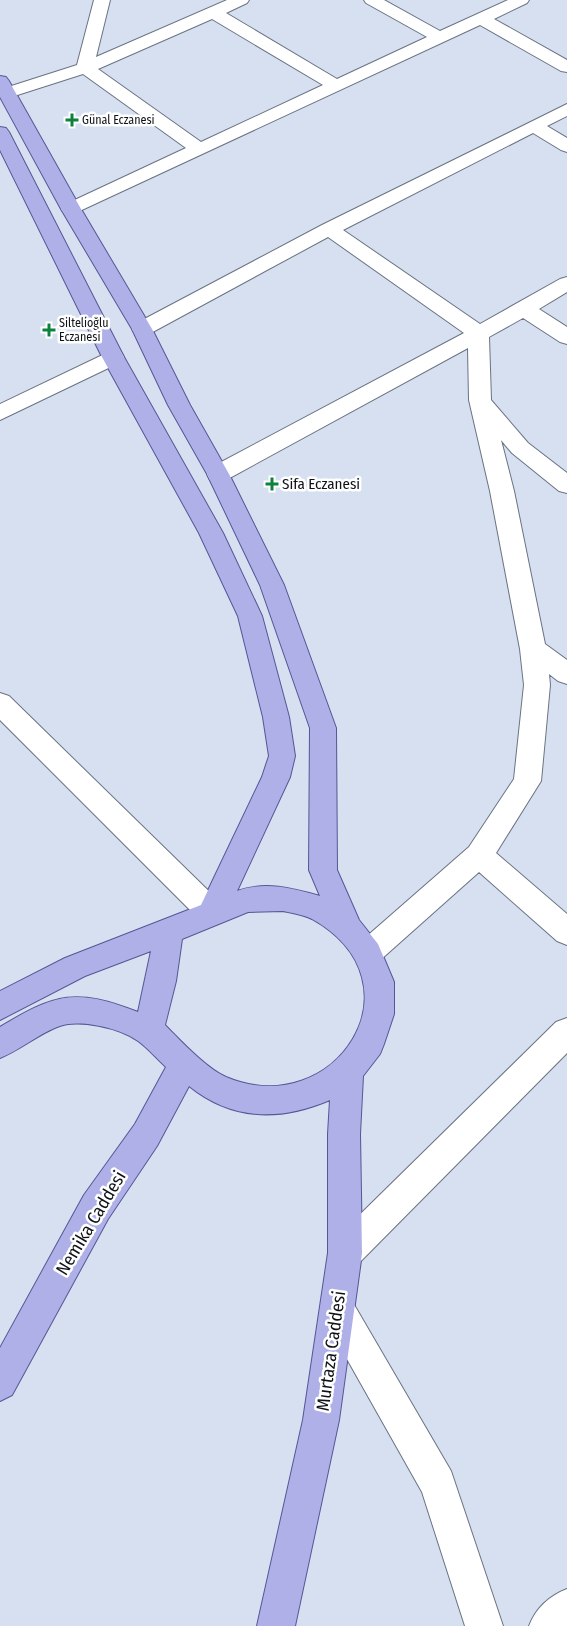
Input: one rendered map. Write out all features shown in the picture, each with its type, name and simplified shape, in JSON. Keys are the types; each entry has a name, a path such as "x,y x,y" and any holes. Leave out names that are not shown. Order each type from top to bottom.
{"main road":[{"path":"0,1044 57,1012 98,1011 148,1030 184,1064 215,1088 249,1099 284,1100 319,1090 348,1071 369,1044 379,1014 379,982 368,953 348,928 324,870 323,728 272,585 218,474 179,405 142,329 71,209 4,87"},
{"path":"0,132 113,357 211,533 250,616 276,717 282,756 276,777 212,912"},
{"path":"0,1006 75,967 212,912 247,900 283,898 319,908 348,928"},
{"path":"148,1030 158,998 165,964 168,931"},
{"name":"Nemika Caddesi","path":"0,1383 96,1207 146,1135 184,1064"},
{"name":"Murtaza Caddesi","path":"276,1626 321,1420 345,1253 344,1134 348,1071"}],"street":[{"path":"85,68 102,0"},
{"path":"4,87 85,68 241,0"},
{"path":"372,0 438,37"},
{"path":"71,209 438,37 522,0"},
{"path":"213,12 335,85"},
{"path":"480,18 567,67"},
{"path":"85,68 199,148"},
{"path":"142,329 328,229 567,109"},
{"path":"533,126 567,146"},
{"path":"328,229 478,333"},
{"path":"218,474 524,309 567,283"},
{"path":"524,309 567,338"},
{"path":"368,953 479,855 527,781 537,684 533,649 502,491 480,400 478,333"},
{"path":"0,413 113,357"},
{"path":"480,400 520,448 567,485"},
{"path":"533,649 567,674"},
{"path":"0,703 212,912"},
{"path":"479,855 567,932"},
{"path":"345,1253 567,1032"},
{"path":"337,1308 438,1484 484,1626"},
{"path":"548,1626 567,1608"}],"place":[{"name":"Günal Eczanesi","path":"72,120"},
{"name":"Siltelioğlu Eczanesi","path":"49,330"},
{"name":"Sifa Eczanesi","path":"272,484"}]}
